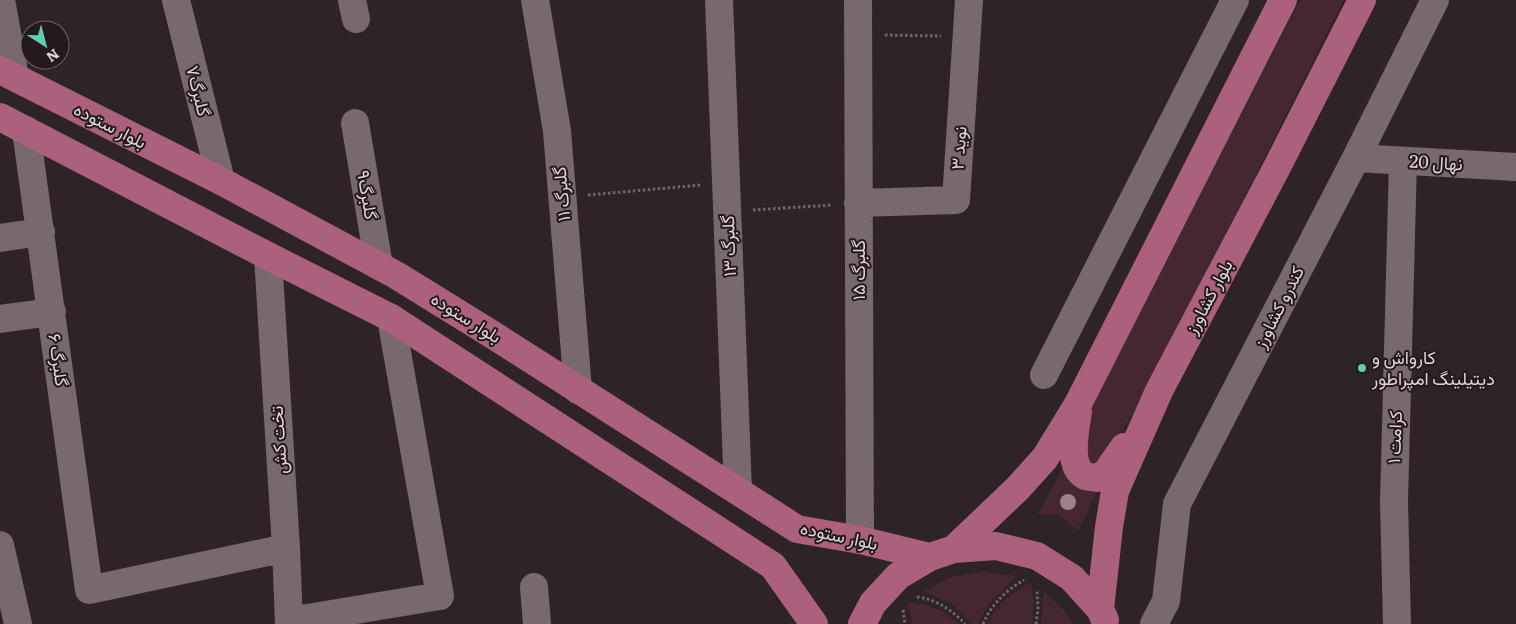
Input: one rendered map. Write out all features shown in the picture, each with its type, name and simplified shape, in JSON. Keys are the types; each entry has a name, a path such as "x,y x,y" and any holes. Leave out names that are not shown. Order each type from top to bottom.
{"main road":[{"path":"862,624 873,603 898,576 942,553 1017,489 1045,458 1078,404 1284,0"},
{"name":"بلوار کشاورز","path":"1103,617 1109,527 1115,491 1159,391 1276,169 1362,0"},
{"name":"بلوار ستوده","path":"7,74 221,181 379,266 493,334 797,529 942,553"},
{"path":"0,117 390,318 773,566 814,624"},
{"path":"1078,404 1074,444 1075,466 1085,476 1097,478 1106,472 1116,460 1159,391"},
{"path":"942,553 996,546 1037,556 1072,578 1103,617"}],"street":[{"path":"0,0 7,74"},
{"name":"گلبرگ۷","path":"176,0 221,181"},
{"name":"گلبرگ ۱۱","path":"535,0 557,131 578,390"},
{"name":"گلبرگ ۱۳","path":"719,0 738,492"},
{"name":"گلبرگ ۱۵","path":"858,0 860,540"},
{"name":"نوید ۳","path":"858,203 956,200 970,0"},
{"path":"1044,374 1235,0"},
{"name":"کندرو کشاورز","path":"1154,624 1166,601 1177,504 1356,158 1435,0"},
{"name":"گلبرگ۹","path":"355,123 379,266"},
{"name":"گلبرگ ۶","path":"26,130 89,590 286,548"},
{"name":"نهال 20","path":"1356,158 1516,167"},
{"name":"کرامت ۱","path":"1397,624 1394,502 1403,161"},
{"path":"0,238 41,232"},
{"name":"تخت کش","path":"268,256 289,622"},
{"path":"0,320 52,312"},
{"path":"289,622 440,596 390,318"},
{"path":"0,545 18,624"},
{"path":"534,587 537,624"}],"path":[{"path":"858,35 967,36"},
{"path":"562,198 726,182"},
{"path":"727,212 858,203"},
{"path":"983,624 993,606 1004,594 1016,584 1029,578"},
{"path":"1036,624 1038,609 1037,584"},
{"path":"914,597 924,598 945,607 965,624"}],"shaded area":[{"path":"1300,0 1344,0 1141,402 1103,459 1097,463 1088,463 1082,447 1090,410"},
{"path":"1063,467 1069,478 1076,485 1098,489 1078,531 1060,515 1038,514"},
{"path":"983,572 1017,576 990,604 978,624 971,624 954,605 923,591 950,577"},
{"path":"1031,582 1034,601 1032,624 987,624 1000,605 1012,594"},
{"path":"1044,591 1066,612 1073,624 1041,624"},
{"path":"908,602 936,608 959,624 912,624"}],"place":[{"name":"کارواش و دیتیلینگ امپراطور","path":"1362,368"}]}
